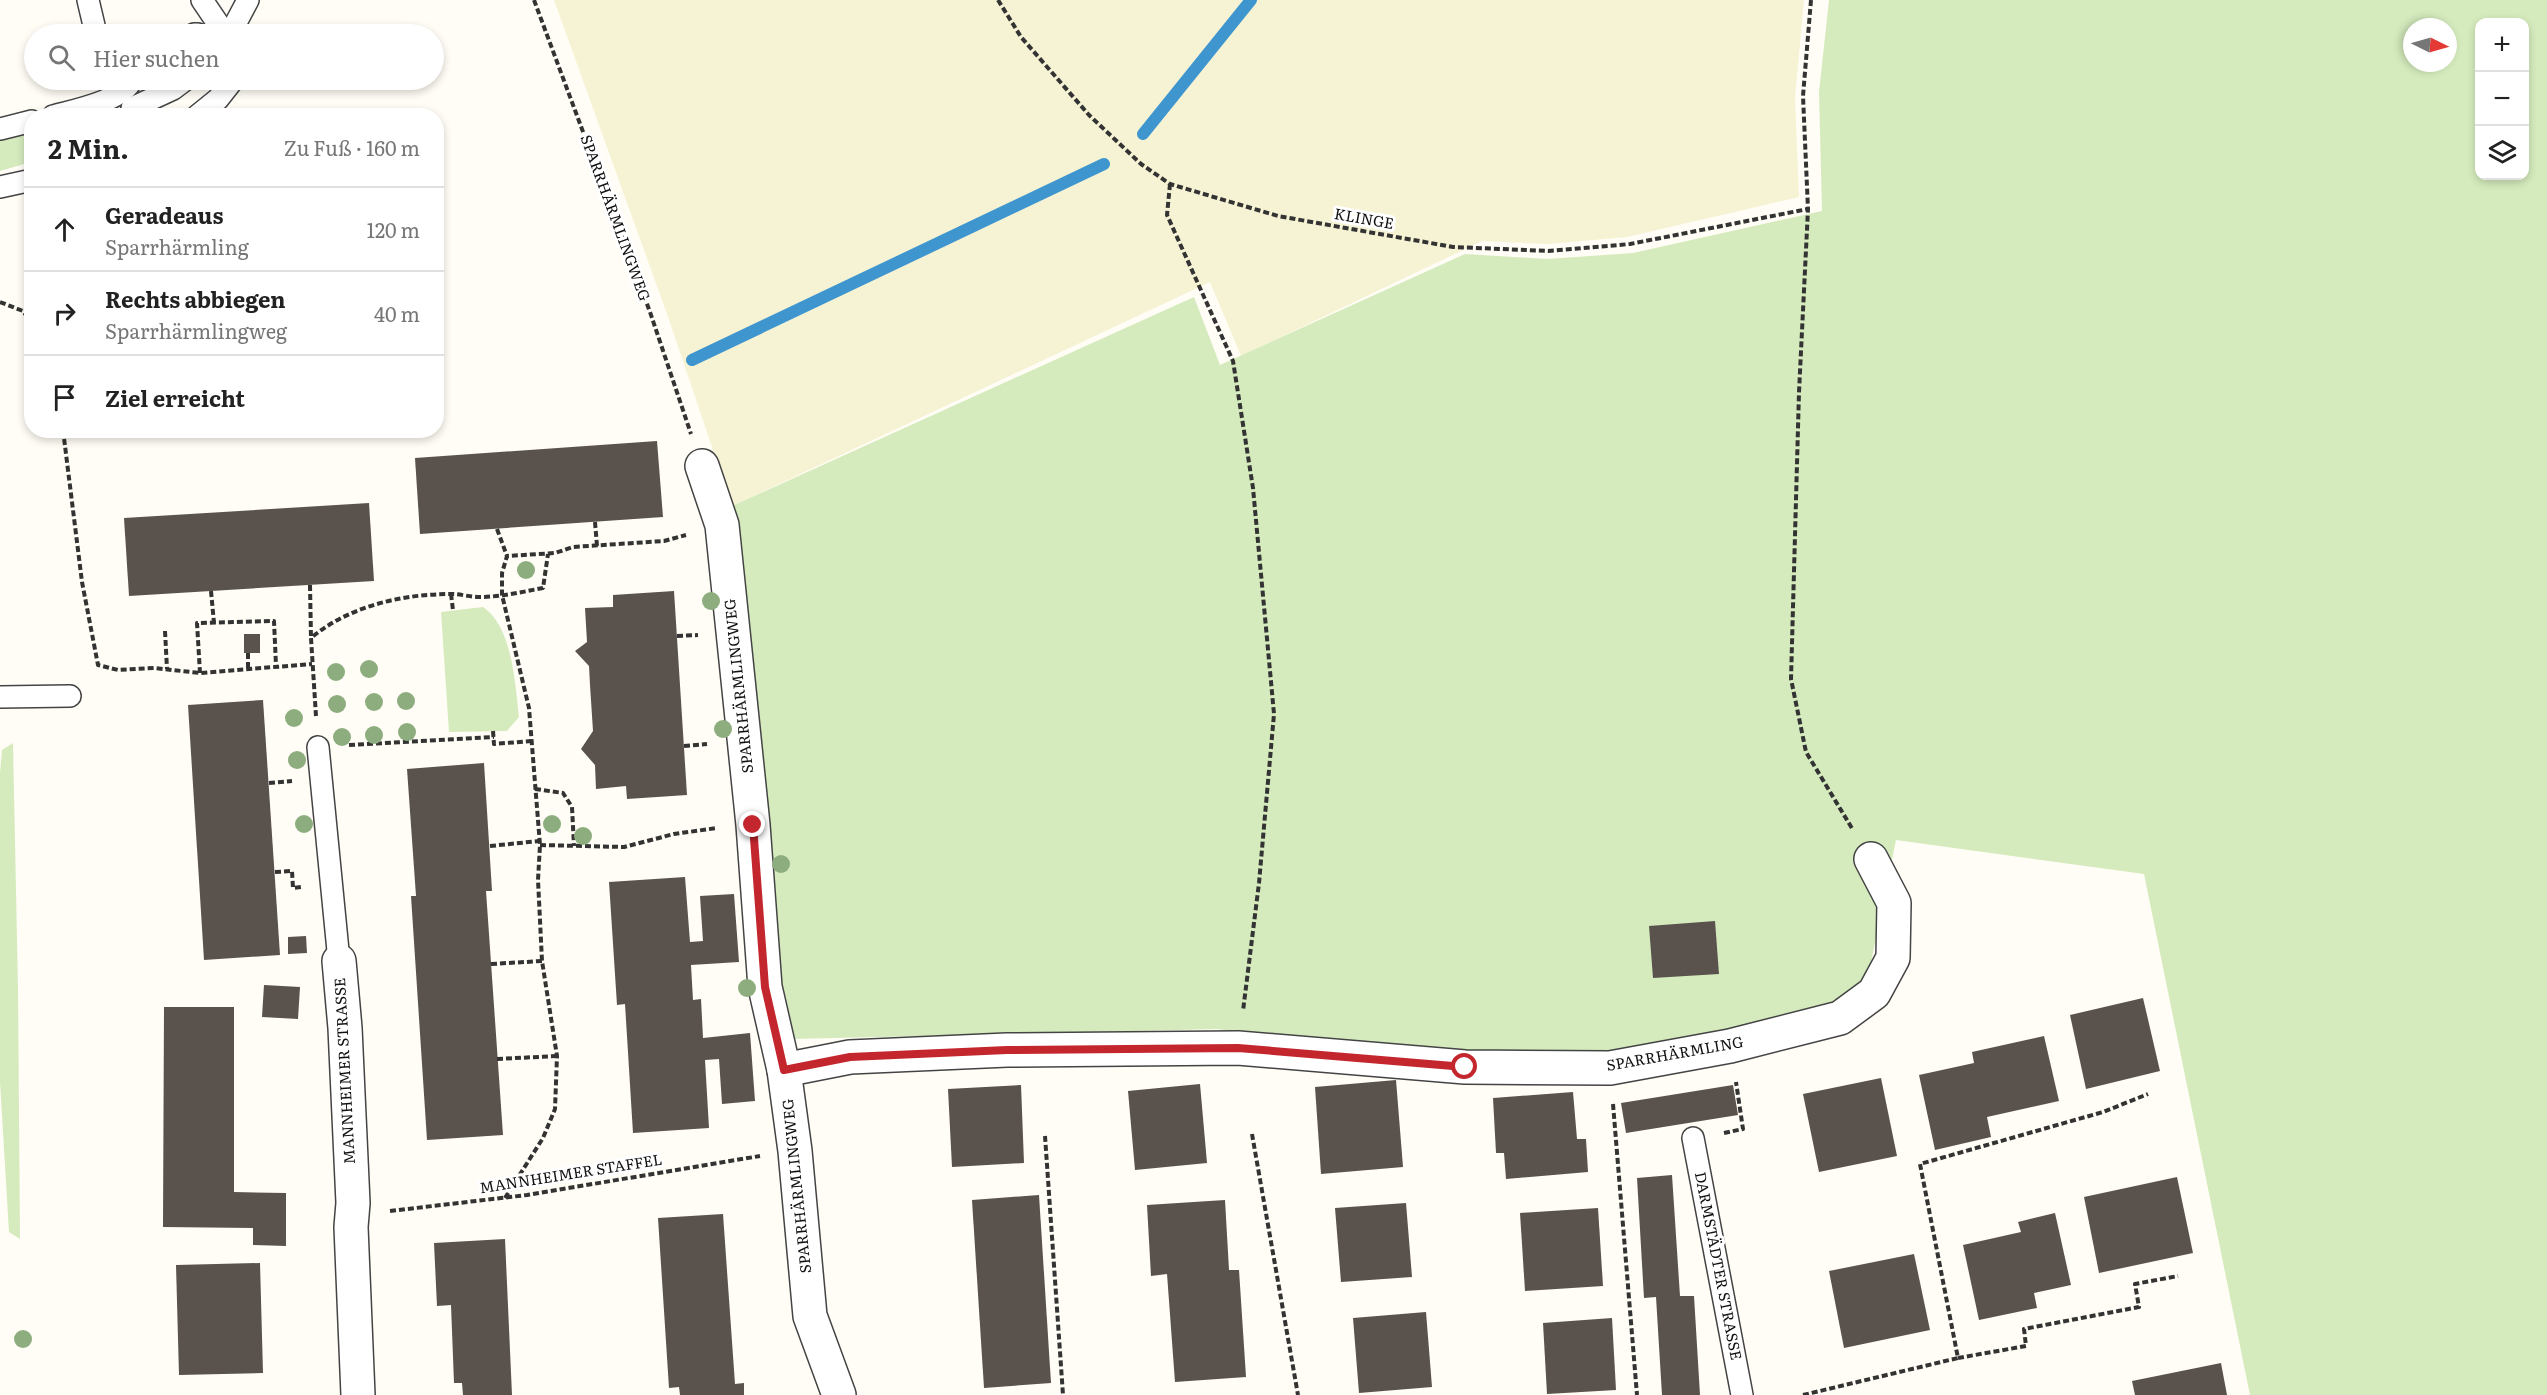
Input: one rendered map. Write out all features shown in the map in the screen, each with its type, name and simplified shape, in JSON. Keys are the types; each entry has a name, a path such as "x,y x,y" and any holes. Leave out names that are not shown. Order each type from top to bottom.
{"street":[{"name":"SPARRHÄRMLINGWEG","path":"702,466 722,525 753,825 765,987 784,1070 795,1151 810,1316 839,1395"},
{"name":"SPARRHÄRMLING","path":"784,1070 861,1056 1007,1050 1238,1048 1465,1067 1610,1068 1730,1046 1840,1018 1874,993 1893,958 1894,903 1871,860"},
{"name":"MANNHEIMER STRASSE","path":"339,961 353,1203 351,1215 358,1395"}],"lane":[{"path":"88,0 94,24"},
{"path":"202,0 218,24"},
{"path":"235,24 248,0"},
{"path":"83,108 129,94 158,90"},
{"path":"207,108 225,90"},
{"path":"0,129 24,123"},
{"path":"0,187 24,182"},
{"path":"0,697 70,696"},
{"name":"MANNHEIMER STRASSE","path":"318,747 339,961"},
{"name":"DARMSTÄDTER STRASSE","path":"1693,1138 1742,1395"}],"path":[{"name":"SPARRHÄRMLINGWEG","path":"534,0 650,312 702,466"},
{"name":"KLINGE","path":"999,0 1021,37 1089,115 1141,164 1170,184 1278,216 1453,247 1548,251 1630,244 1808,209"},
{"path":"1811,0 1803,96 1808,209 1798,392 1791,678 1806,752 1871,860"},
{"path":"1170,184 1167,215 1233,361 1253,488 1274,714 1259,883 1238,1048"},
{"path":"0,302 24,312"},
{"path":"64,438 82,582 98,665 118,670 167,669 200,673 312,664"},
{"path":"595,522 597,546"},
{"path":"497,529 507,556 502,573 502,596 529,708 539,843 537,880 542,961 557,1056 555,1109 543,1137 505,1198"},
{"path":"507,556 548,554 597,546 664,541"},
{"path":"311,638 331,621 374,604 451,594 478,597 502,596 543,588 548,554"},
{"path":"310,585 312,664 318,747 494,737"},
{"path":"211,591 214,623"},
{"path":"451,594 453,610"},
{"path":"200,673 197,623 274,621 276,666"},
{"path":"165,631 167,669"},
{"path":"248,653 248,668"},
{"path":"493,731 494,744 531,741"},
{"path":"269,783 283,782"},
{"path":"535,789 563,793 572,807 574,846"},
{"path":"490,846 539,843 624,847 674,834 753,825"},
{"path":"275,872 292,871"},
{"path":"491,964 542,961"},
{"path":"1693,1138 1743,1129 1730,1046"},
{"path":"497,1059 557,1056"},
{"path":"1610,1068 1637,1395"},
{"path":"1958,1358 1920,1164 2103,1112 2148,1094"},
{"path":"1252,1134 1299,1395"},
{"path":"1045,1136 1064,1395"},
{"name":"MANNHEIMER STAFFEL","path":"351,1215 505,1198 795,1151"},
{"path":"1803,1395 1958,1358 2026,1346 2024,1329 2139,1307 2135,1284 2178,1276"}],"shaded area":[{"path":"554,0 1804,0 1795,98 1799,197 1627,237 1549,244 1482,241 1241,356 1210,282 732,506 667,314"}],"green space":[{"path":"1829,0 2547,0 2547,1395 2250,1395 2144,874 1896,840 1869,972 1837,1007 1601,1060 1250,1034 1217,1029 791,1039 777,985 767,822 740,536 732,506 1194,297 1220,365 1465,254 1547,259 1633,253 1822,211 1819,92"},
{"path":"24,132 24,164 0,171 0,138"},
{"path":"483,607 493,616 507,642 514,673 519,717 507,731 449,732 441,612"},
{"path":"13,743 20,1239 9,1232 0,1082 0,773 2,750"}],"building":[{"path":"657,441 663,517 420,534 415,458"},
{"path":"369,503 374,581 129,596 124,518"},
{"path":"674,591 687,795 627,799 626,786 596,789 595,765 581,749 593,731 589,666 575,651 587,642 585,608 613,607 613,595"},
{"path":"244,634 260,634 260,653 244,653"},
{"path":"263,700 280,955 204,960 188,705"},
{"path":"484,763 492,891 486,891 503,1135 427,1140 411,896 416,896 407,769"},
{"path":"685,877 690,942 703,941 700,896 734,894 739,962 691,965 693,1000 701,999 703,1038 750,1033 755,1101 722,1104 719,1059 705,1060 709,1128 633,1133 625,1004 617,1005 609,882"},
{"path":"1715,921 1719,974 1653,978 1649,926"},
{"path":"306,936 307,953 288,954 288,937"},
{"path":"264,985 300,987 298,1019 262,1017"},
{"path":"2143,998 2160,1071 2086,1089 2070,1015"},
{"path":"164,1007 234,1007 234,1192 286,1193 286,1246 253,1245 253,1228 163,1227"},
{"path":"2044,1036 2059,1101 1987,1117 1991,1137 1935,1150 1919,1075 1974,1063 1972,1052"},
{"path":"1881,1078 1897,1156 1819,1172 1803,1094"},
{"path":"1396,1080 1403,1167 1321,1174 1315,1087"},
{"path":"1200,1084 1207,1163 1135,1170 1128,1091"},
{"path":"1021,1085 1024,1163 952,1167 948,1089"},
{"path":"1733,1085 1738,1115 1626,1133 1621,1103"},
{"path":"1573,1092 1577,1139 1586,1139 1588,1172 1506,1179 1504,1153 1496,1153 1493,1098"},
{"path":"1672,1175 1680,1296 1694,1296 1700,1395 1662,1395 1656,1297 1644,1298 1637,1178"},
{"path":"2177,1177 2193,1253 2099,1273 2084,1197"},
{"path":"1039,1195 1051,1383 984,1388 972,1200"},
{"path":"1225,1200 1229,1270 1239,1270 1246,1377 1175,1382 1167,1274 1151,1276 1147,1205"},
{"path":"1406,1203 1412,1277 1341,1282 1335,1208"},
{"path":"1598,1208 1603,1286 1525,1291 1520,1213"},
{"path":"2055,1213 2071,1285 2034,1293 2037,1308 1979,1320 1963,1245 2021,1232 2018,1222"},
{"path":"723,1214 735,1384 744,1383 744,1395 680,1395 679,1387 669,1388 658,1218"},
{"path":"505,1239 512,1395 463,1395 462,1383 454,1383 451,1305 437,1306 434,1243"},
{"path":"1914,1254 1930,1330 1844,1348 1829,1271"},
{"path":"260,1263 263,1373 179,1375 176,1265"},
{"path":"1426,1312 1432,1387 1359,1393 1353,1318"},
{"path":"1612,1318 1616,1390 1547,1394 1543,1323"},
{"path":"2221,1363 2227,1395 2135,1395 2132,1381"}],"waterway":[{"path":"1143,134 1251,0"},
{"path":"692,360 1104,164"}],"route":[{"path":"753,825 765,987 784,1070 850,1057 1007,1050 1238,1048 1465,1067"}]}
